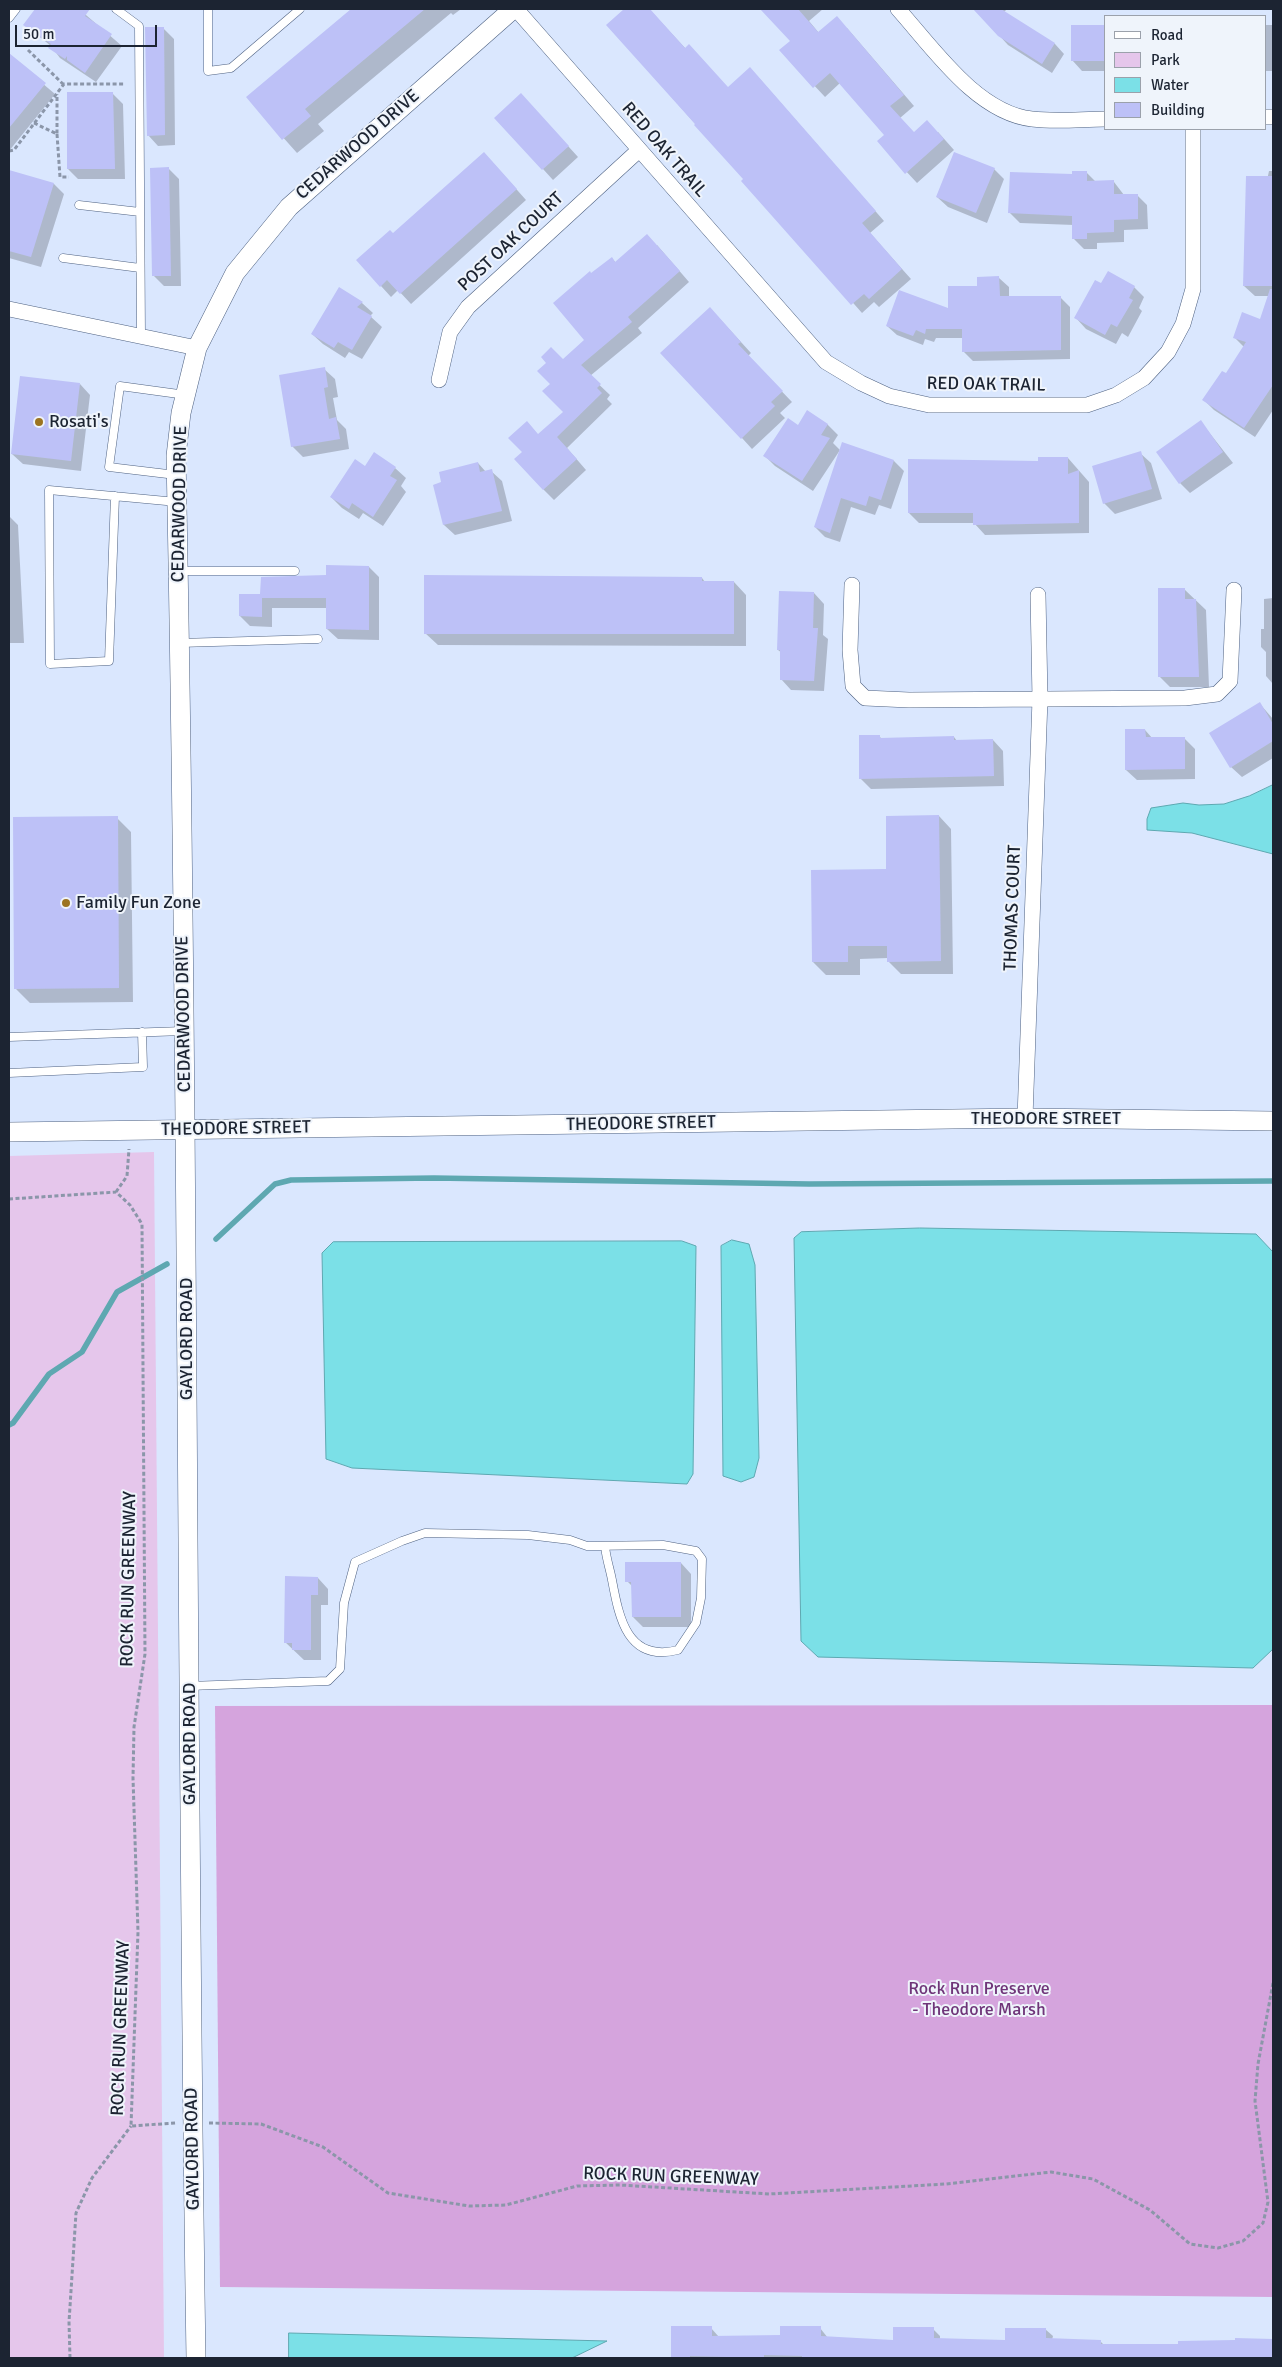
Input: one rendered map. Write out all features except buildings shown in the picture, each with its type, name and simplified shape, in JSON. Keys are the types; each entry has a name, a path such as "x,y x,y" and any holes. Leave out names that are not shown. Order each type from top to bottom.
{"street":[{"name":"RED OAK TRAIL","path":"514,9 826,362 861,383 889,396 930,405 1087,405 1116,395 1144,378 1168,352 1183,324 1192,289 1193,130"},
{"name":"CEDARWOOD DRIVE","path":"186,1130 177,475 179,430 197,348 235,272 289,206 514,9"},
{"path":"898,9 964,82 1000,110 1032,119 1104,118"},
{"name":"POST OAK COURT","path":"439,380 450,332 468,307 639,150"},
{"path":"9,309 197,348"},
{"path":"852,585 850,650 853,686 865,698 909,700 1185,698 1217,694 1230,681 1234,590"},
{"name":"THOMAS COURT","path":"1024,1118 1040,699 1038,595"},
{"name":"THEODORE STREET","path":"9,1132 1024,1118 1273,1121"},
{"name":"GAYLORD ROAD","path":"186,1130 192,2122 196,2358"}],"lane":[{"path":"9,18 16,9"},
{"path":"116,9 139,26 141,337"},
{"path":"208,9 208,72 231,68 300,9"},
{"path":"78,205 140,212"},
{"path":"63,258 140,268"},
{"path":"177,475 109,466 120,386 186,395"},
{"path":"114,496 108,662 50,664 49,490 114,496 177,502"},
{"path":"178,571 296,571"},
{"path":"179,642 318,639"},
{"path":"9,1036 184,1031"},
{"path":"9,1073 143,1068 142,1032"},
{"path":"189,1686 328,1681 340,1669 344,1603 355,1562 402,1540 425,1533 484,1533 570,1540 587,1546 664,1545 696,1551 702,1559 702,1598 696,1623 678,1650 663,1654 648,1650 629,1636 620,1619 605,1546"}],"path":[{"path":"28,50 63,84 125,84"},
{"path":"9,151 14,150 63,84"},
{"path":"56,94 60,177 69,177"},
{"path":"34,123 57,134"},
{"path":"9,1199 116,1192 127,1176 129,1130"},
{"name":"ROCK RUN GREENWAY","path":"116,1192 130,1205 142,1224 143,1264 145,1654 134,1727 133,1778 138,1932 131,2126 192,2122 261,2124 324,2147 388,2193 469,2206 506,2205 578,2186 620,2185 769,2194 946,2184 1050,2172 1093,2179 1150,2210 1190,2244 1218,2248 1243,2240 1264,2222 1268,2202 1255,2101 1258,2064 1273,1983"},
{"path":"70,2358 69,2322 76,2213 92,2178 131,2126"}],"green space":[{"path":"154,1152 164,2358 9,2358 9,1156"},
{"name":"Rock Run Preserve - Theodore Marsh","path":"1273,1705 1273,2297 220,2287 215,1706"}],"water":[{"path":"1273,785 1273,854 1192,833 1147,830 1147,819 1151,808 1183,803 1199,805 1224,804 1249,796"},
{"path":"920,1228 1256,1234 1273,1252 1273,1649 1253,1668 818,1657 801,1641 794,1238 801,1232"},
{"path":"732,1240 749,1244 755,1265 759,1458 754,1477 741,1482 723,1476 721,1246"},
{"path":"682,1241 696,1246 693,1474 687,1484 352,1468 326,1459 322,1253 333,1242"},
{"path":"289,2333 607,2341 572,2358 289,2358"}],"waterway":[{"path":"216,1239 275,1184 291,1180 434,1178 809,1184 1273,1181"},
{"path":"9,1425 13,1423 49,1374 82,1352 117,1292 167,1264"}],"place":[{"name":"Rosati's","path":"39,422"},
{"name":"Family Fun Zone","path":"66,903"}]}
